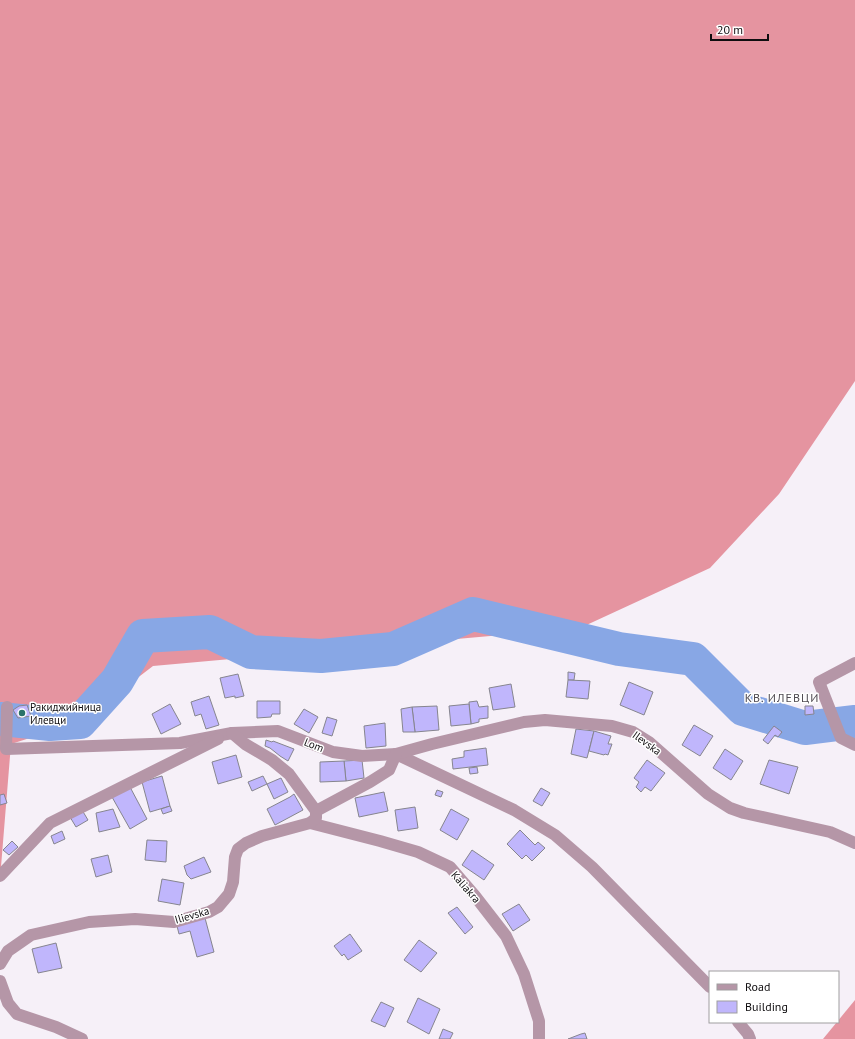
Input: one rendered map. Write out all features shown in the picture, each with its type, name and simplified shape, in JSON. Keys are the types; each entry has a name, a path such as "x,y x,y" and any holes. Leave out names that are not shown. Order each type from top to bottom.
{"street":[{"path":"855,663 819,682 841,738 855,745"},
{"name":"Lom","path":"7,710 6,749 180,743 232,733 278,731 333,752 362,756 396,754 514,810 555,834 592,867 709,986"},
{"name":"Ilevska","path":"396,754 524,722 545,720 612,726 633,732 649,742 708,794 730,808 744,813 830,832 855,843"},
{"path":"0,876 50,823 232,733 245,744 272,760 289,774 316,812 316,818 310,823"},
{"path":"316,812 389,770 396,754"},
{"name":"Ilievska","path":"0,964 8,951 31,936 89,922 135,919 174,922 209,912 218,907 228,894 233,882 235,857 238,849 246,843 262,836 310,823"},
{"name":"Kaliakra","path":"310,823 418,852 450,867 506,936 524,974 539,1021 539,1039"},
{"path":"0,981 8,1003 17,1014 56,1027 82,1039"},
{"path":"739,1023 748,1034 750,1039"}],"shaded area":[{"path":"0,0 855,0 855,381 779,494 710,568 580,628 153,666 80,722 11,744 0,879"},
{"path":"855,1000 855,1039 823,1039 836,1023 839,1023 839,1020"}],"building":[{"path":"568,672 575,673 574,680 568,680"},
{"path":"238,674 244,696 225,698 220,678"},
{"path":"568,680 590,681 588,699 566,697"},
{"path":"629,682 653,692 644,715 620,705"},
{"path":"511,684 515,707 493,710 489,688"},
{"path":"209,696 219,725 206,729 201,714 195,716 191,702"},
{"path":"257,701 280,701 280,714 272,714 271,717 257,718"},
{"path":"477,701 479,707 488,706 488,718 479,719 479,722 471,724 469,702"},
{"path":"170,704 181,724 161,734 152,714"},
{"path":"469,704 471,724 451,726 449,706"},
{"name":"Ракиджийница Илевци","path":"27,705 31,716 18,718 13,710 19,706"},
{"path":"437,706 439,730 415,732 412,707"},
{"path":"805,706 813,706 814,714 805,715"},
{"path":"412,707 415,732 403,732 401,709"},
{"path":"304,709 318,717 309,733 294,724"},
{"path":"327,717 337,720 332,736 322,733"},
{"path":"385,723 386,746 366,748 364,726"},
{"path":"694,725 713,736 700,756 682,745"},
{"path":"774,726 782,732 778,737 775,735 768,744 763,740"},
{"path":"576,729 594,731 587,758 571,754"},
{"path":"594,731 611,736 608,744 612,744 608,755 589,751"},
{"path":"266,740 294,749 288,761 265,746"},
{"path":"486,748 488,765 453,769 452,759 464,757 464,751"},
{"path":"725,749 743,761 731,780 713,768"},
{"path":"236,755 242,777 218,784 212,762"},
{"path":"362,760 364,778 346,781 344,761"},
{"path":"647,760 665,773 651,791 645,787 641,792 636,787 639,782 634,778"},
{"path":"769,760 798,767 789,794 760,784"},
{"path":"344,761 346,781 320,782 320,762"},
{"path":"477,767 478,773 470,774 469,768"},
{"path":"162,776 170,806 150,812 142,782"},
{"path":"263,776 267,784 252,791 248,782"},
{"path":"281,778 288,792 274,799 267,784"},
{"path":"130,787 147,819 130,829 112,797"},
{"path":"541,788 550,793 542,806 533,801"},
{"path":"437,790 443,792 441,797 435,795"},
{"path":"384,792 388,811 359,817 355,798"},
{"path":"4,794 7,803 0,805 0,795"},
{"path":"294,794 303,810 275,825 267,809"},
{"path":"170,806 172,811 163,814 161,809"},
{"path":"415,807 418,828 398,831 395,810"},
{"path":"113,809 120,827 99,832 96,813"},
{"path":"451,809 469,819 457,840 440,830"},
{"path":"82,810 88,820 76,827 70,817"},
{"path":"520,830 535,845 538,842 545,848 532,861 526,855 522,859 507,844"},
{"path":"62,831 65,839 54,844 51,836"},
{"path":"147,840 167,841 166,862 145,860"},
{"path":"12,841 18,847 9,855 3,850"},
{"path":"472,850 494,865 484,880 462,865"},
{"path":"108,855 112,872 96,877 91,859"},
{"path":"204,857 211,872 191,879 187,875 184,866"},
{"path":"162,879 184,883 180,905 158,901"},
{"path":"519,904 530,920 513,931 502,914"},
{"path":"457,907 473,927 465,934 448,913"},
{"path":"205,918 214,952 197,957 190,931 179,934 177,926"},
{"path":"350,934 362,951 348,960 344,954 342,956 334,946"},
{"path":"419,940 437,953 421,972 404,960"},
{"path":"56,943 62,968 38,973 32,949"},
{"path":"418,998 440,1009 429,1034 407,1022"},
{"path":"381,1002 394,1008 385,1027 371,1021"},
{"path":"443,1029 453,1033 450,1039 439,1039"},
{"path":"585,1033 587,1039 568,1039 581,1034"}],"waterway":[{"path":"0,719 50,724 80,722 117,681 143,636 210,632 251,652 321,656 393,649 473,614 619,649 693,659 743,709 805,728 855,722"}],"place":[{"name":"Ракиджийница Илевци","path":"22,713"}],"district":[{"name":"КВ. ИЛЕВЦИ","path":"782,697"}]}
